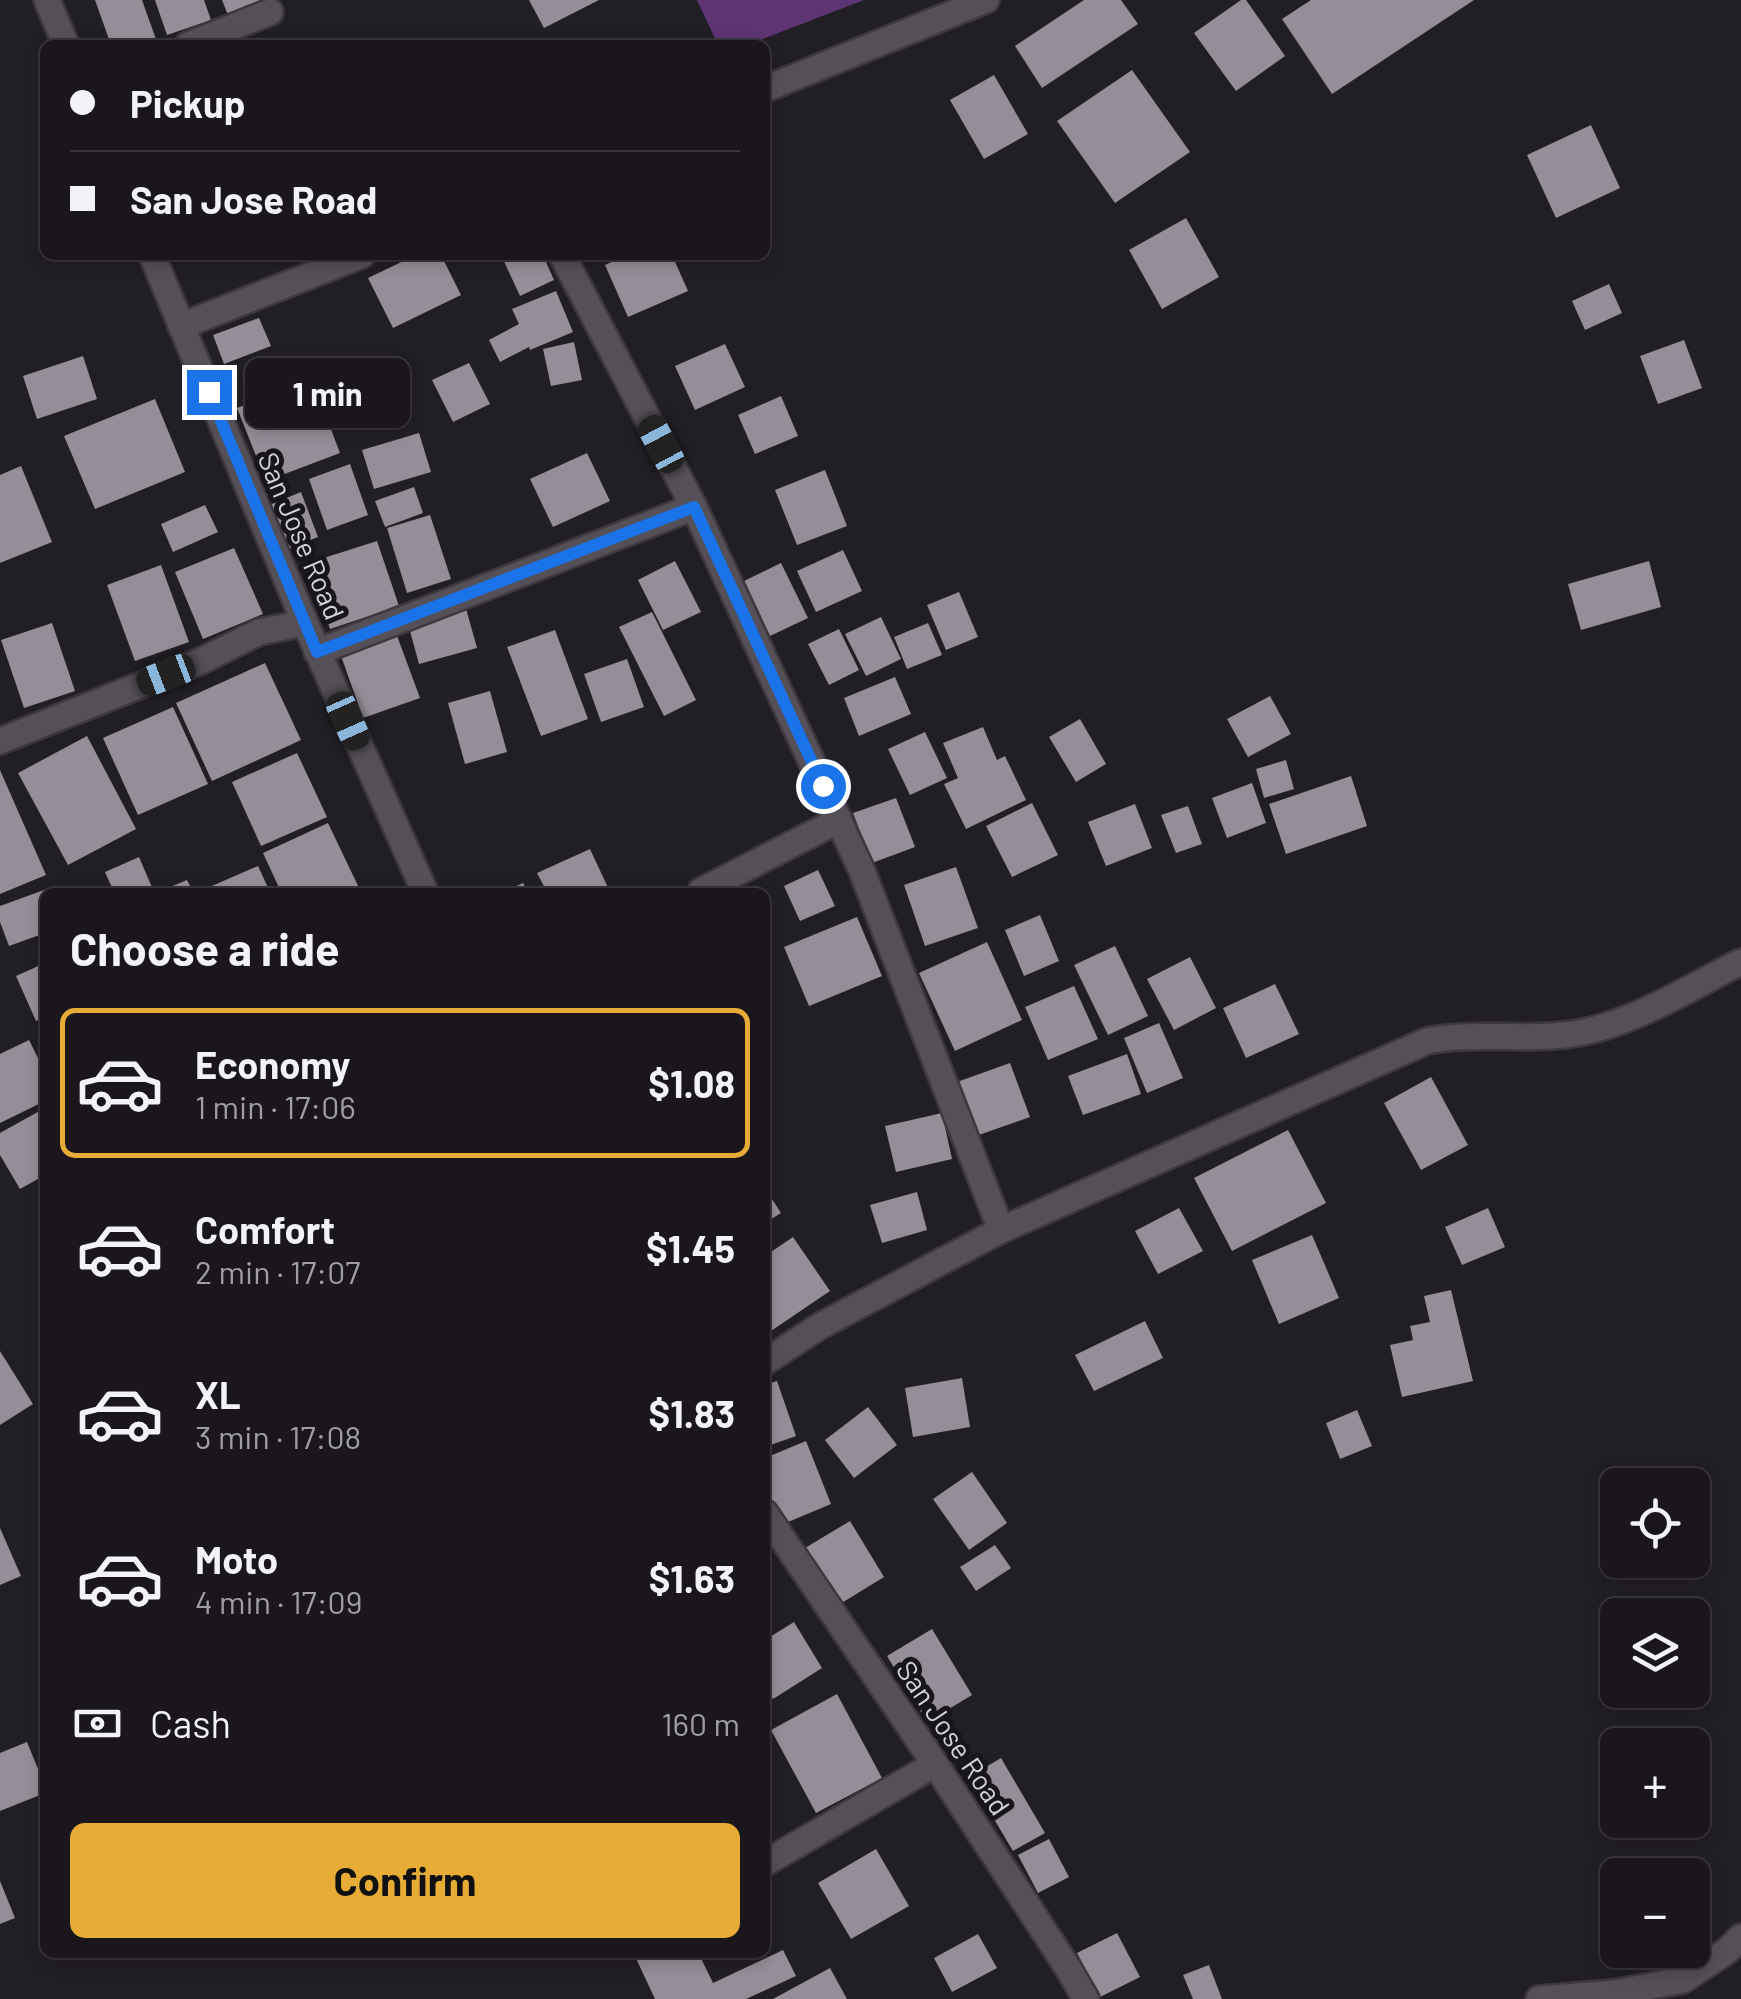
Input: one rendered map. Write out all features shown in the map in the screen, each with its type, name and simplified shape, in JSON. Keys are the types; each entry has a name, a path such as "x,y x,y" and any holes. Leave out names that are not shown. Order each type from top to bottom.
{"street":[{"path":"47,0 64,40"},
{"path":"770,86 986,0"},
{"path":"200,40 270,12"},
{"name":"San Jose Road","path":"154,260 304,622 424,888"},
{"path":"182,326 349,260"},
{"path":"565,260 694,507 862,870 1001,1230"},
{"path":"317,652 694,507"},
{"path":"0,742 201,661 260,632 304,622"},
{"path":"705,888 839,820"},
{"path":"770,1359 820,1326 1001,1230 1426,1041 1475,1034 1542,1036 1590,1031 1622,1022 1741,962"},
{"name":"San Jose Road","path":"770,1520 936,1764 1086,1999"},
{"path":"770,1859 936,1764"},
{"path":"1538,1999 1613,1993 1683,1980 1741,1936"}],"shaded area":[{"path":"697,0 864,0 760,40 716,40"}],"building":[{"path":"95,0 142,0 156,40 109,40"},
{"path":"155,0 204,0 211,20 167,35"},
{"path":"222,0 265,0 228,15"},
{"path":"529,0 599,0 544,28"},
{"path":"1084,0 1121,0 1138,24 1042,88 1015,46"},
{"path":"1246,0 1285,56 1236,91 1194,33"},
{"path":"1311,0 1474,0 1332,94 1282,19"},
{"path":"1132,70 1190,152 1115,203 1057,121"},
{"path":"994,75 1028,134 984,159 950,100"},
{"path":"1591,125 1620,188 1556,218 1527,155"},
{"path":"1186,218 1219,277 1162,309 1129,250"},
{"path":"406,260 444,260 461,295 393,328 368,278"},
{"path":"503,260 545,260 554,280 520,296"},
{"path":"616,260 674,260 688,291 628,317 605,265"},
{"path":"1609,284 1622,313 1585,330 1572,301"},
{"path":"556,291 573,332 500,362 489,340 519,324 512,309"},
{"path":"259,318 271,346 224,364 213,335"},
{"path":"1684,340 1702,388 1658,404 1640,356"},
{"path":"574,342 582,380 551,386 543,349"},
{"path":"725,344 745,387 695,410 675,366"},
{"path":"83,356 97,399 37,419 23,376"},
{"path":"469,363 490,404 453,422 432,380"},
{"path":"312,379 340,453 266,481 237,408"},
{"path":"781,396 798,436 755,454 738,415"},
{"path":"155,399 185,472 95,509 64,436"},
{"path":"419,433 431,472 374,489 362,450"},
{"path":"587,453 610,501 553,527 530,479"},
{"path":"350,464 368,515 327,530 309,479"},
{"path":"21,466 52,542 0,563 0,475"},
{"path":"825,470 847,526 797,545 775,490"},
{"path":"414,487 423,513 385,527 375,501"},
{"path":"301,492 318,537 284,550 267,506"},
{"path":"205,505 218,532 173,552 161,524"},
{"path":"430,515 451,579 407,593 387,528"},
{"path":"377,541 399,606 330,629 308,563"},
{"path":"234,548 263,614 203,639 175,572"},
{"path":"843,550 862,591 816,612 797,571"},
{"path":"675,561 701,612 663,630 638,580"},
{"path":"1649,561 1661,607 1581,630 1568,584"},
{"path":"781,563 808,618 770,636 744,581"},
{"path":"161,565 189,642 135,661 107,585"},
{"path":"959,592 978,637 946,650 927,605"},
{"path":"465,605 477,648 419,664 407,620"},
{"path":"652,612 696,700 664,716 619,627"},
{"path":"881,617 901,659 866,676 845,634"},
{"path":"52,623 75,691 24,708 1,640"},
{"path":"928,623 942,655 907,669 894,637"},
{"path":"839,629 859,670 829,685 808,644"},
{"path":"555,630 588,719 541,736 507,647"},
{"path":"396,633 420,698 363,718 340,653"},
{"path":"627,659 644,707 601,722 584,674"},
{"path":"265,663 301,740 212,781 176,703"},
{"path":"895,677 911,714 859,736 844,698"},
{"path":"490,691 507,752 465,764 448,703"},
{"path":"1270,696 1291,734 1248,757 1227,719"},
{"path":"173,707 208,784 138,815 103,738"},
{"path":"1080,719 1106,764 1076,782 1049,737"},
{"path":"983,727 997,760 1005,756 1026,800 966,829 944,784 958,778 943,743"},
{"path":"925,732 947,778 910,795 888,749"},
{"path":"87,736 136,829 68,865 18,773"},
{"path":"297,753 327,817 261,846 232,782"},
{"path":"1286,760 1294,789 1264,798 1256,769"},
{"path":"0,770 46,875 0,894"},
{"path":"1351,776 1367,826 1286,854 1269,804"},
{"path":"1252,783 1266,823 1227,838 1212,798"},
{"path":"896,798 915,847 872,863 853,813"},
{"path":"1032,803 1058,855 1012,877 986,826"},
{"path":"1135,804 1152,848 1106,866 1088,822"},
{"path":"1188,806 1202,844 1176,853 1161,815"},
{"path":"328,823 359,888 279,888 263,853"},
{"path":"590,849 608,888 545,888 537,873"},
{"path":"139,857 152,888 112,888 105,872"},
{"path":"258,866 268,888 207,888"},
{"path":"956,867 978,928 925,946 904,885"},
{"path":"818,870 835,906 800,921 784,886"},
{"path":"187,880 191,888 168,888"},
{"path":"40,891 40,935 9,946 0,922 0,906"},
{"path":"1040,915 1059,961 1024,976 1005,930"},
{"path":"857,917 882,976 809,1006 784,947"},
{"path":"987,942 1022,1020 955,1051 919,973"},
{"path":"1115,946 1148,1016 1108,1035 1074,965"},
{"path":"1190,957 1216,1008 1174,1030 1147,979"},
{"path":"40,965 40,1019 36,1021 16,976"},
{"path":"1275,984 1299,1034 1246,1058 1223,1008"},
{"path":"1074,986 1098,1039 1048,1060 1025,1007"},
{"path":"1159,1023 1183,1078 1147,1093 1124,1038"},
{"path":"29,1040 40,1062 40,1103 0,1123 0,1054"},
{"path":"1127,1054 1141,1094 1083,1115 1068,1076"},
{"path":"1010,1063 1030,1117 976,1136 957,1082"},
{"path":"1431,1077 1468,1145 1421,1170 1384,1103"},
{"path":"40,1111 40,1178 20,1189 0,1155 0,1133"},
{"path":"942,1113 952,1159 896,1172 885,1126"},
{"path":"1288,1130 1326,1203 1232,1251 1194,1178"},
{"path":"917,1192 927,1230 882,1243 870,1205"},
{"path":"770,1196 781,1213 770,1220"},
{"path":"1179,1208 1203,1251 1158,1274 1135,1231"},
{"path":"1488,1208 1505,1247 1462,1265 1445,1227"},
{"path":"1312,1235 1339,1298 1279,1324 1252,1260"},
{"path":"793,1237 830,1291 770,1332 770,1253"},
{"path":"1451,1290 1473,1381 1402,1397 1390,1345 1413,1340 1410,1326 1430,1322 1424,1296"},
{"path":"1145,1321 1163,1358 1094,1391 1075,1355"},
{"path":"0,1351 33,1404 0,1425"},
{"path":"962,1378 970,1427 913,1437 905,1388"},
{"path":"777,1381 796,1436 770,1445 770,1383"},
{"path":"868,1407 897,1445 854,1478 825,1440"},
{"path":"1357,1410 1372,1446 1340,1459 1326,1423"},
{"path":"806,1441 831,1504 781,1525 770,1498 770,1456"},
{"path":"972,1472 1007,1523 969,1550 933,1499"},
{"path":"850,1521 884,1577 840,1604 805,1548"},
{"path":"0,1528 21,1576 0,1585"},
{"path":"995,1545 1011,1568 976,1591 960,1567"},
{"path":"794,1622 822,1668 773,1699 770,1694 770,1637"},
{"path":"932,1629 972,1695 927,1722 887,1656"},
{"path":"837,1694 882,1778 816,1813 771,1730"},
{"path":"27,1742 40,1774 40,1795 0,1811 0,1753"},
{"path":"1001,1758 1045,1833 1013,1851 969,1777"},
{"path":"1049,1839 1069,1877 1038,1893 1018,1855"},
{"path":"876,1849 909,1906 851,1939 818,1883"},
{"path":"0,1881 15,1918 0,1924"},
{"path":"1117,1933 1140,1977 1100,1997 1077,1953"},
{"path":"978,1934 997,1968 952,1992 934,1958"},
{"path":"783,1950 796,1976 746,1999 655,1999 636,1958 701,1958 713,1983"},
{"path":"1209,1965 1222,1999 1193,1999 1183,1975"},
{"path":"830,1968 847,1999 773,1999"}],"route":[{"path":"209,392 317,652 694,507 823,786"}]}
